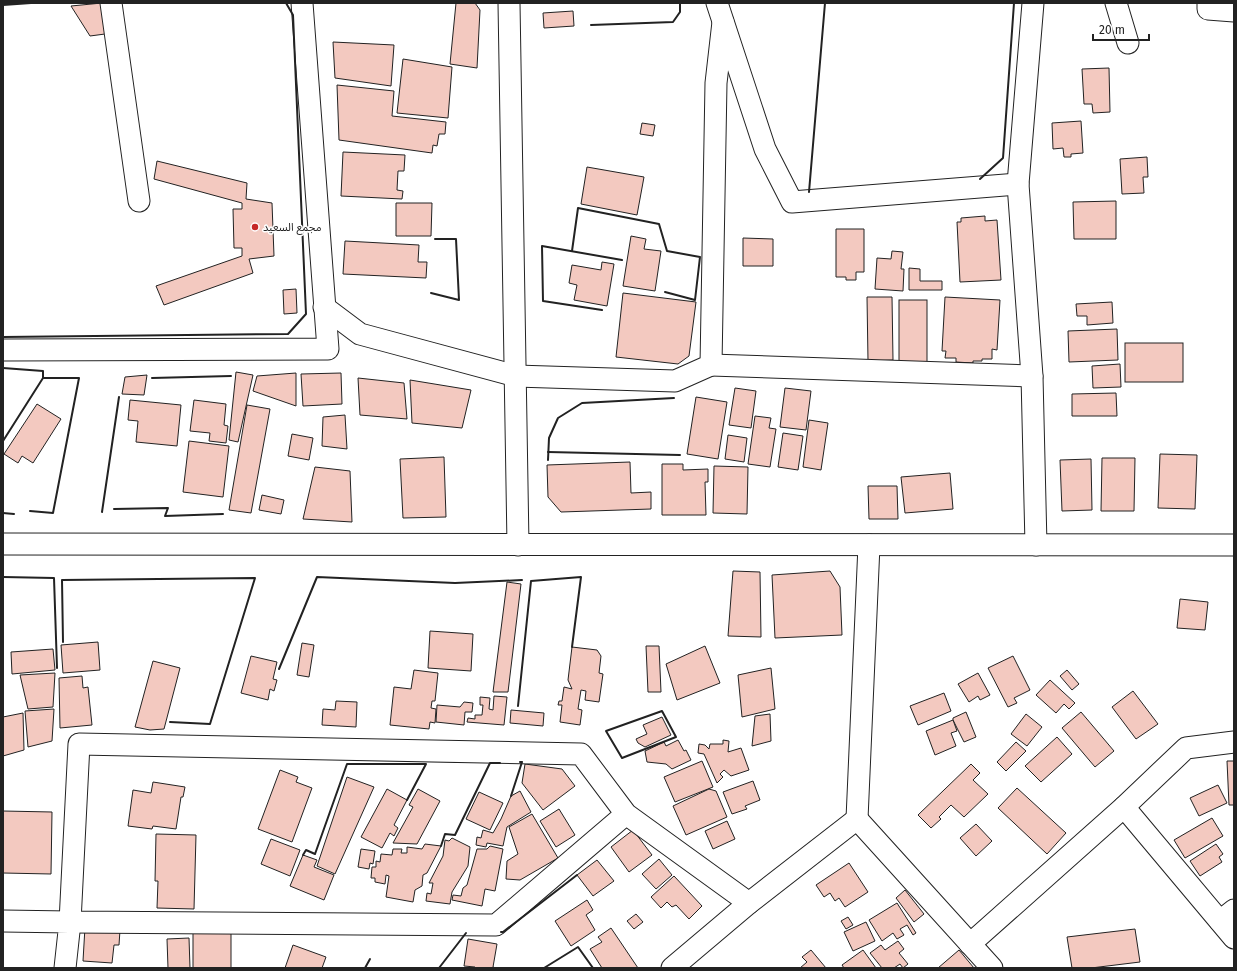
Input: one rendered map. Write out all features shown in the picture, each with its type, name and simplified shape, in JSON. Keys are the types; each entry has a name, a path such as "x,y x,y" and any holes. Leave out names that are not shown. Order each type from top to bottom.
{"street":[{"path":"111,3 139,200"},
{"path":"3,350 328,350 302,3"},
{"path":"509,3 518,545"},
{"path":"1033,3 1018,184 1032,376 1036,545"},
{"path":"1116,3 1128,43"},
{"path":"1208,3 1208,9 1234,10"},
{"path":"711,365 716,83 720,12"},
{"path":"720,12 765,149 792,202 1018,184"},
{"path":"324,307 360,334 516,376 675,381 711,365 1032,376"},
{"path":"3,544 1234,545"},
{"path":"869,545 857,820 992,968"},
{"path":"970,944 1124,807 1186,748 1234,742"},
{"path":"66,968 70,922 79,744 581,754 626,814 749,903"},
{"path":"1124,807 1227,916 1234,938"},
{"path":"3,921 496,925 626,814"},
{"path":"672,968 749,903 857,820"}],"building":[{"path":"102,3 105,34 90,36 71,6"},
{"path":"456,3 475,3 480,10 477,68 450,64"},
{"path":"573,11 574,26 544,28 543,13"},
{"path":"333,42 394,45 391,86 335,78"},
{"path":"403,59 452,67 448,118 397,113"},
{"path":"1109,68 1110,112 1093,113 1092,104 1084,104 1082,69"},
{"path":"337,85 394,91 392,116 446,122 445,134 439,134 437,146 433,145 432,153 339,140"},
{"path":"1081,121 1083,153 1071,154 1071,157 1064,157 1063,148 1053,149 1052,123"},
{"path":"642,123 655,125 653,136 640,134"},
{"path":"343,152 405,155 404,171 398,171 397,190 403,191 402,199 341,196"},
{"path":"1147,157 1148,177 1143,177 1144,193 1122,194 1120,159"},
{"path":"157,161 247,183 246,199 272,203 274,256 249,259 253,273 164,305 156,286 242,256 242,248 234,248 233,209 242,209 242,203 154,179"},
{"path":"587,167 644,177 637,215 581,204"},
{"path":"1116,201 1116,239 1074,239 1073,202"},
{"path":"396,203 432,203 431,236 396,236"},
{"path":"985,216 985,221 997,220 1001,280 960,282 957,222 961,222 961,218"},
{"path":"836,229 864,229 864,272 856,272 856,280 846,280 846,277 836,277"},
{"path":"631,236 646,239 644,249 661,251 655,291 623,286"},
{"path":"743,238 773,239 773,266 743,266"},
{"path":"345,241 419,245 418,262 427,262 426,278 343,274"},
{"path":"892,251 903,252 901,269 904,269 903,291 875,289 877,258 891,259"},
{"path":"602,262 614,264 607,306 574,300 577,285 569,283 572,265 601,270"},
{"path":"909,268 920,269 920,281 942,281 942,290 909,290"},
{"path":"296,289 297,313 284,314 283,290"},
{"path":"623,293 696,302 689,356 678,364 616,357"},
{"path":"867,297 892,297 893,360 868,361"},
{"path":"945,297 1000,300 997,350 992,349 992,359 982,359 982,361 973,361 973,363 956,362 956,358 945,358 946,351 942,351"},
{"path":"899,300 927,300 927,364 899,364"},
{"path":"1112,302 1113,323 1087,325 1087,316 1077,316 1076,304"},
{"path":"1117,329 1118,360 1069,362 1068,331"},
{"path":"1125,343 1183,343 1183,382 1125,382"},
{"path":"1120,364 1121,387 1093,388 1092,366"},
{"path":"236,372 253,375 238,442 229,440"},
{"path":"296,373 296,406 253,391 257,376"},
{"path":"341,373 342,404 303,406 301,374"},
{"path":"147,375 144,395 122,394 125,377"},
{"path":"358,378 404,383 407,419 360,415"},
{"path":"410,380 471,390 462,428 412,423"},
{"path":"735,388 756,391 751,428 729,425"},
{"path":"785,388 811,391 806,430 780,427"},
{"path":"1116,393 1117,416 1072,416 1072,394"},
{"path":"696,397 727,402 718,459 687,454"},
{"path":"130,400 181,405 177,446 136,442 138,421 128,420"},
{"path":"194,400 226,404 224,425 228,426 226,443 209,441 210,433 190,431"},
{"path":"37,404 61,419 33,463 22,456 18,463 4,454"},
{"path":"247,405 270,409 251,513 229,510"},
{"path":"345,415 347,449 322,446 323,417"},
{"path":"755,416 771,418 769,428 776,429 770,467 748,464"},
{"path":"809,420 828,423 821,470 803,467"},
{"path":"783,433 803,436 798,470 778,467"},
{"path":"292,434 313,438 309,460 288,456"},
{"path":"728,435 747,438 744,462 725,459"},
{"path":"189,441 229,446 223,497 183,492"},
{"path":"1160,454 1197,455 1195,509 1158,508"},
{"path":"444,457 446,517 403,518 400,459"},
{"path":"1102,458 1135,458 1134,511 1101,511"},
{"path":"1091,459 1092,510 1062,511 1060,460"},
{"path":"630,462 631,493 651,492 651,509 561,512 548,497 547,465"},
{"path":"662,464 683,464 683,470 708,469 708,482 705,482 706,515 662,515"},
{"path":"714,466 748,467 747,514 713,513"},
{"path":"315,467 350,471 352,522 303,519"},
{"path":"950,473 953,509 905,513 901,477"},
{"path":"868,486 897,486 898,519 869,519"},
{"path":"262,495 284,500 281,514 259,510"},
{"path":"733,571 760,572 761,637 728,636"},
{"path":"830,571 840,587 842,635 775,638 772,575"},
{"path":"507,582 521,584 508,692 493,692"},
{"path":"1180,599 1208,602 1205,630 1177,628"},
{"path":"430,631 473,634 471,671 428,668"},
{"path":"98,642 100,670 63,673 61,645"},
{"path":"302,643 314,645 309,677 297,675"},
{"path":"646,646 659,646 661,692 648,692"},
{"path":"705,646 720,683 677,700 666,664"},
{"path":"572,647 597,650 601,656 599,673 603,674 599,702 585,700 586,691 581,690 578,709 582,710 580,725 560,722 562,705 558,705 559,701 562,701 564,687 572,689 568,680"},
{"path":"53,649 55,670 12,674 11,652"},
{"path":"251,656 277,662 273,679 277,680 274,691 270,689 268,700 241,693"},
{"path":"1013,656 1030,690 1014,698 1017,703 1008,707 988,668"},
{"path":"153,661 180,668 164,729 150,730 135,727"},
{"path":"771,668 775,709 742,717 738,675"},
{"path":"414,670 438,673 435,701 432,701 431,708 436,709 435,723 430,722 429,729 390,725 394,687 411,689"},
{"path":"1067,670 1079,684 1072,690 1060,676"},
{"path":"55,673 53,707 28,709 20,675"},
{"path":"978,673 990,695 980,700 978,696 969,702 958,684"},
{"path":"82,676 83,688 88,687 92,725 60,728 59,678"},
{"path":"1050,680 1075,703 1069,709 1064,704 1056,713 1036,695"},
{"path":"1133,691 1158,724 1136,739 1112,707"},
{"path":"944,693 951,711 918,725 910,706"},
{"path":"494,696 507,697 504,725 467,722 468,718 475,719 475,715 482,715 483,705 480,705 480,697 490,698 489,709 493,710"},
{"path":"336,701 357,702 356,727 322,725 323,709 335,710"},
{"path":"464,702 473,703 472,712 465,712 464,725 436,722 437,705 460,707"},
{"path":"54,709 52,741 28,747 25,711"},
{"path":"511,710 544,713 543,726 510,723"},
{"path":"966,712 976,737 964,742 953,718"},
{"path":"1081,712 1114,751 1095,767 1062,728"},
{"path":"23,713 24,750 3,756 3,717"},
{"path":"770,714 771,741 752,746 755,716"},
{"path":"1026,714 1042,727 1027,746 1011,734"},
{"path":"662,717 671,735 645,747 638,743 636,739 647,734 643,725"},
{"path":"953,720 957,731 951,733 956,746 935,755 926,731"},
{"path":"1057,737 1072,754 1041,782 1025,766"},
{"path":"678,740 684,751 686,750 691,760 672,769 666,764 647,762 645,751 664,742 666,746"},
{"path":"723,740 729,741 728,752 741,748 749,770 731,776 724,770 720,774 723,777 717,783 704,754 698,753 699,744 705,745 709,749 710,744 723,744"},
{"path":"1016,742 1026,751 1006,771 997,762"},
{"path":"702,761 713,787 675,802 664,777"},
{"path":"1227,761 1234,761 1234,805 1229,805"},
{"path":"525,764 562,769 575,786 543,810 522,783"},
{"path":"971,764 980,773 973,780 988,794 964,817 951,805 939,817 941,819 931,828 918,815"},
{"path":"280,770 298,777 296,782 312,788 292,842 258,829"},
{"path":"347,777 374,787 335,874 317,866"},
{"path":"753,781 760,800 745,806 747,809 732,814 723,792"},
{"path":"153,782 185,787 183,797 181,797 176,829 153,826 152,829 128,826 133,790 151,793"},
{"path":"1218,785 1227,803 1199,816 1190,798"},
{"path":"1017,788 1066,833 1047,854 998,808"},
{"path":"387,789 407,800 394,825 398,828 394,836 390,833 382,848 361,837"},
{"path":"418,789 440,801 417,844 393,843 413,807 409,805"},
{"path":"709,789 716,791 727,817 686,835 673,806"},
{"path":"520,791 531,812 507,827 503,846 487,843 486,847 476,845 477,837 481,838 483,830 493,833 511,796"},
{"path":"479,792 503,803 490,830 466,819"},
{"path":"559,809 575,835 556,847 540,821"},
{"path":"3,811 52,812 51,874 3,873"},
{"path":"532,814 558,858 520,880 506,879 507,861 518,854 509,827"},
{"path":"1212,818 1223,836 1185,858 1174,840"},
{"path":"727,821 735,839 713,849 705,831"},
{"path":"976,824 992,841 976,856 960,838"},
{"path":"633,830 652,855 629,872 611,847"},
{"path":"156,834 196,835 194,909 157,908 158,881 155,881"},
{"path":"452,838 470,847 468,866 452,892 450,904 426,901 427,893 431,894 433,883 429,883 443,856 445,840 449,841"},
{"path":"271,839 300,850 290,876 261,864"},
{"path":"425,844 441,846 427,873 423,875 422,886 415,890 413,902 386,897 389,876 386,875 385,884 375,882 375,878 371,878 372,867 376,867 376,861 380,862 381,854 392,855 393,849 402,849 401,853 407,853 407,847 422,849"},
{"path":"1216,844 1223,854 1219,857 1222,862 1200,876 1190,861"},
{"path":"490,846 503,849 495,891 485,889 482,906 452,900 453,895 461,896 463,888 467,885 477,849 487,849"},
{"path":"361,849 375,851 373,864 370,863 369,869 358,867"},
{"path":"303,855 317,860 314,867 334,875 324,900 290,886"},
{"path":"659,859 672,875 656,889 642,874"},
{"path":"597,860 614,881 593,896 577,875"},
{"path":"849,863 868,892 845,907 839,898 835,901 830,893 824,897 816,885"},
{"path":"674,876 702,906 689,919 676,905 672,907 667,902 661,908 651,897"},
{"path":"905,890 924,914 914,922 896,898"},
{"path":"587,900 593,910 586,915 595,930 571,946 555,921"},
{"path":"897,903 916,933 913,935 907,925 900,929 904,935 897,939 893,933 882,941 869,920"},
{"path":"636,914 643,922 634,929 627,921"},
{"path":"848,917 853,925 846,929 841,921"},
{"path":"866,922 875,941 853,951 844,932"},
{"path":"85,927 120,930 119,945 114,945 112,963 83,961"},
{"path":"611,928 638,968 602,968 590,949 602,942 598,937"},
{"path":"1135,929 1140,962 1091,968 1072,968 1067,937"},
{"path":"193,933 231,933 231,968 193,968"},
{"path":"189,938 190,968 168,968 167,939"},
{"path":"468,939 497,944 493,967 496,968 475,968 464,966"},
{"path":"898,941 904,949 899,953 908,964 903,968 900,964 894,968 882,968 870,953 881,945 885,950"},
{"path":"293,945 326,957 322,968 285,968"},
{"path":"811,950 826,968 800,968 807,962 802,957"},
{"path":"863,950 876,968 844,968 842,965"},
{"path":"959,950 974,968 938,968"}],"wall":[{"path":"3,5 31,3"},
{"path":"3,337 288,334 306,314 293,15 286,3"},
{"path":"591,25 673,22 680,12 680,3"},
{"path":"809,192 825,3"},
{"path":"980,179 1003,158 1014,3"},
{"path":"572,251 578,208 659,224 667,251 700,257 695,300 665,292"},
{"path":"431,293 459,300 456,239 435,239"},
{"path":"602,310 543,301 542,246 622,260"},
{"path":"3,368 43,371 43,378"},
{"path":"152,378 231,376"},
{"path":"3,441 43,378 79,378 53,513 30,511"},
{"path":"102,512 119,397"},
{"path":"548,460 549,438 558,418 582,403 674,398"},
{"path":"548,452 680,455"},
{"path":"114,509 168,508 165,516 223,514"},
{"path":"3,513 14,514"},
{"path":"3,577 54,578 57,668"},
{"path":"279,669 317,577 455,583 522,580"},
{"path":"518,706 531,581 581,577 572,647"},
{"path":"63,642 62,580 255,578 210,724 170,722"},
{"path":"662,711 676,737 622,758 606,731 662,711"},
{"path":"511,796 522,762 520,762"},
{"path":"441,846 445,834 455,835 490,763 500,763"},
{"path":"303,855 306,850 315,854 347,764 426,764 407,800"},
{"path":"501,932 577,875"},
{"path":"439,968 466,933"},
{"path":"544,968 578,947 593,968"},
{"path":"365,968 370,959"}],"place":[{"name":"مجمع السعيد","path":"255,227"}]}
